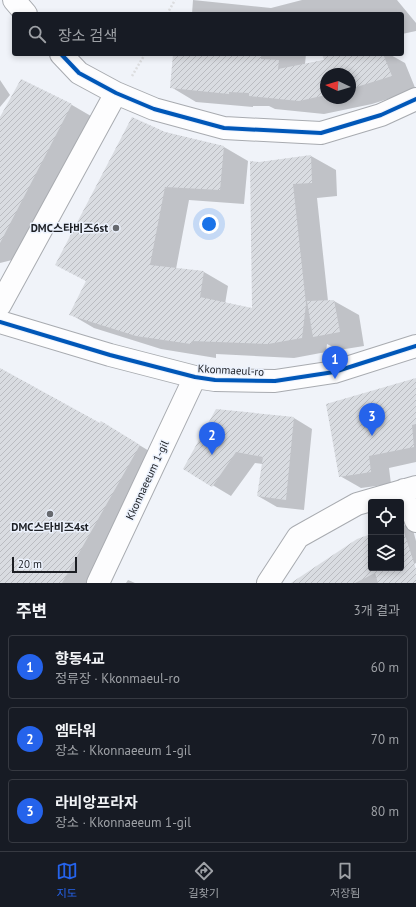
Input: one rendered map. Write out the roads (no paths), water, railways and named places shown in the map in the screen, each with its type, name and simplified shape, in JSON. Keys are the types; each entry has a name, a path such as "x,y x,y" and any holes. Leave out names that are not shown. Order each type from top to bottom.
{"street":[{"path":"14,0 24,12"},
{"path":"63,56 79,73 122,88 154,109 224,128 321,133 381,115 416,99"},
{"path":"0,305 122,88"},
{"name":"Kkonmaeul-ro","path":"0,322 110,355 195,377 215,380 275,381 334,372 416,346"},
{"name":"Kkonnaeeum 1-gil","path":"98,583 195,377"},
{"path":"268,583 298,537 357,504 410,489 416,520"}],"place":[{"name":"DMC스타비즈6st","path":"116,228"},
{"name":"향동4교","path":"335,379"},
{"name":"라비앙프라자","path":"372,436"},
{"name":"엠타워","path":"212,455"},
{"name":"DMC스타비즈4st","path":"50,514"}]}
